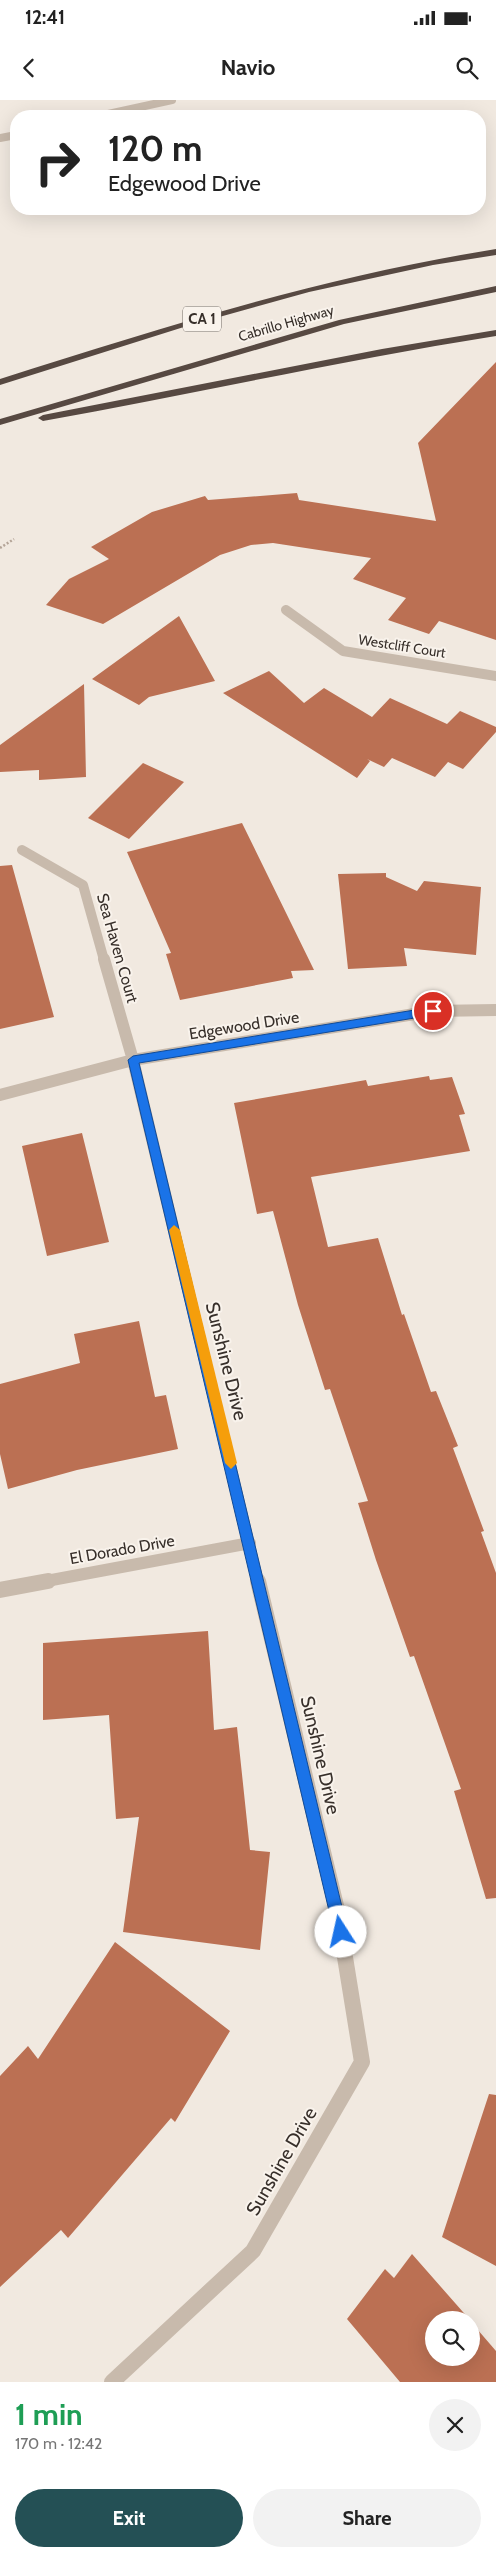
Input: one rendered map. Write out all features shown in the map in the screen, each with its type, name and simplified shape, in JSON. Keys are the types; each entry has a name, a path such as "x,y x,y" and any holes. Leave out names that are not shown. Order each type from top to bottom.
{"highway":[{"path":"407,267 496,247"},
{"name":"Cabrillo Highway","path":"0,382 225,312 311,288 407,267 496,252"},
{"name":"Cabrillo Highway","path":"0,424 342,322 496,289"},
{"path":"0,424 136,402 335,361 496,333"}],"street":[{"path":"126,110 172,100"},
{"name":"Westcliff Court","path":"286,610 343,651 496,676"},
{"name":"Sea Haven Court","path":"22,850 83,884 133,1060"},
{"name":"Edgewood Drive","path":"0,1095 133,1060 433,1011 496,1010"},
{"name":"Sunshine Drive","path":"112,2382 253,2251 362,2062 338,1914 133,1060"},
{"name":"El Dorado Drive","path":"0,1590 250,1543"}],"path":[{"path":"0,548 14,539"}],"building":[{"path":"496,362 496,640 439,621 429,634 388,620 406,598 353,579 371,558 273,543 251,545 220,555 103,624 46,605 69,579 109,559 91,547 152,512 205,496 208,500 297,493 299,500 436,521 418,443"},
{"path":"179,616 215,681 149,697 139,705 92,679"},
{"path":"269,671 304,703 324,688 372,717 390,698 447,724 460,711 496,727 496,732 463,769 448,762 435,777 392,758 384,767 367,759 370,761 357,778 223,693"},
{"path":"84,684 86,777 39,780 39,770 0,772 0,745"},
{"path":"143,763 184,782 129,839 88,818"},
{"path":"242,823 314,970 291,971 293,978 180,1000 166,954 171,953 127,852"},
{"path":"12,865 54,1017 0,1029 0,866"},
{"path":"386,873 386,877 417,891 424,881 481,887 476,955 404,948 407,966 348,969 338,874"},
{"path":"429,1076 430,1080 452,1077 465,1114 459,1115 470,1151 311,1177 328,1247 378,1238 402,1315 404,1314 431,1392 436,1391 458,1446 453,1448 484,1531 481,1532 496,1573 496,1898 486,1899 454,1791 461,1789 414,1656 410,1657 376,1560 358,1503 368,1501 330,1389 325,1390 298,1305 273,1211 257,1214 234,1103 366,1080 368,1086"},
{"path":"82,1133 109,1242 47,1256 22,1146"},
{"path":"139,1321 155,1397 166,1395 178,1449 77,1470 8,1489 0,1454 0,1384 80,1363 74,1334"},
{"path":"208,1631 214,1730 237,1727 250,1850 270,1852 260,1950 123,1932 139,1817 116,1819 109,1715 43,1720 43,1643"},
{"path":"115,1942 230,2031 175,2122 171,2118 68,2238 61,2230 0,2287 0,2076 28,2046 38,2059"},
{"path":"489,2094 496,2095 496,2266 442,2237"},
{"path":"412,2254 462,2311 425,2311 425,2366 480,2366 480,2332 496,2351 496,2382 400,2382 347,2319 385,2269 394,2278"}],"slow traffic":[{"path":"174,1230 231,1463"}],"route":[{"path":"341,1932 255,1562 133,1060 433,1011"}]}
